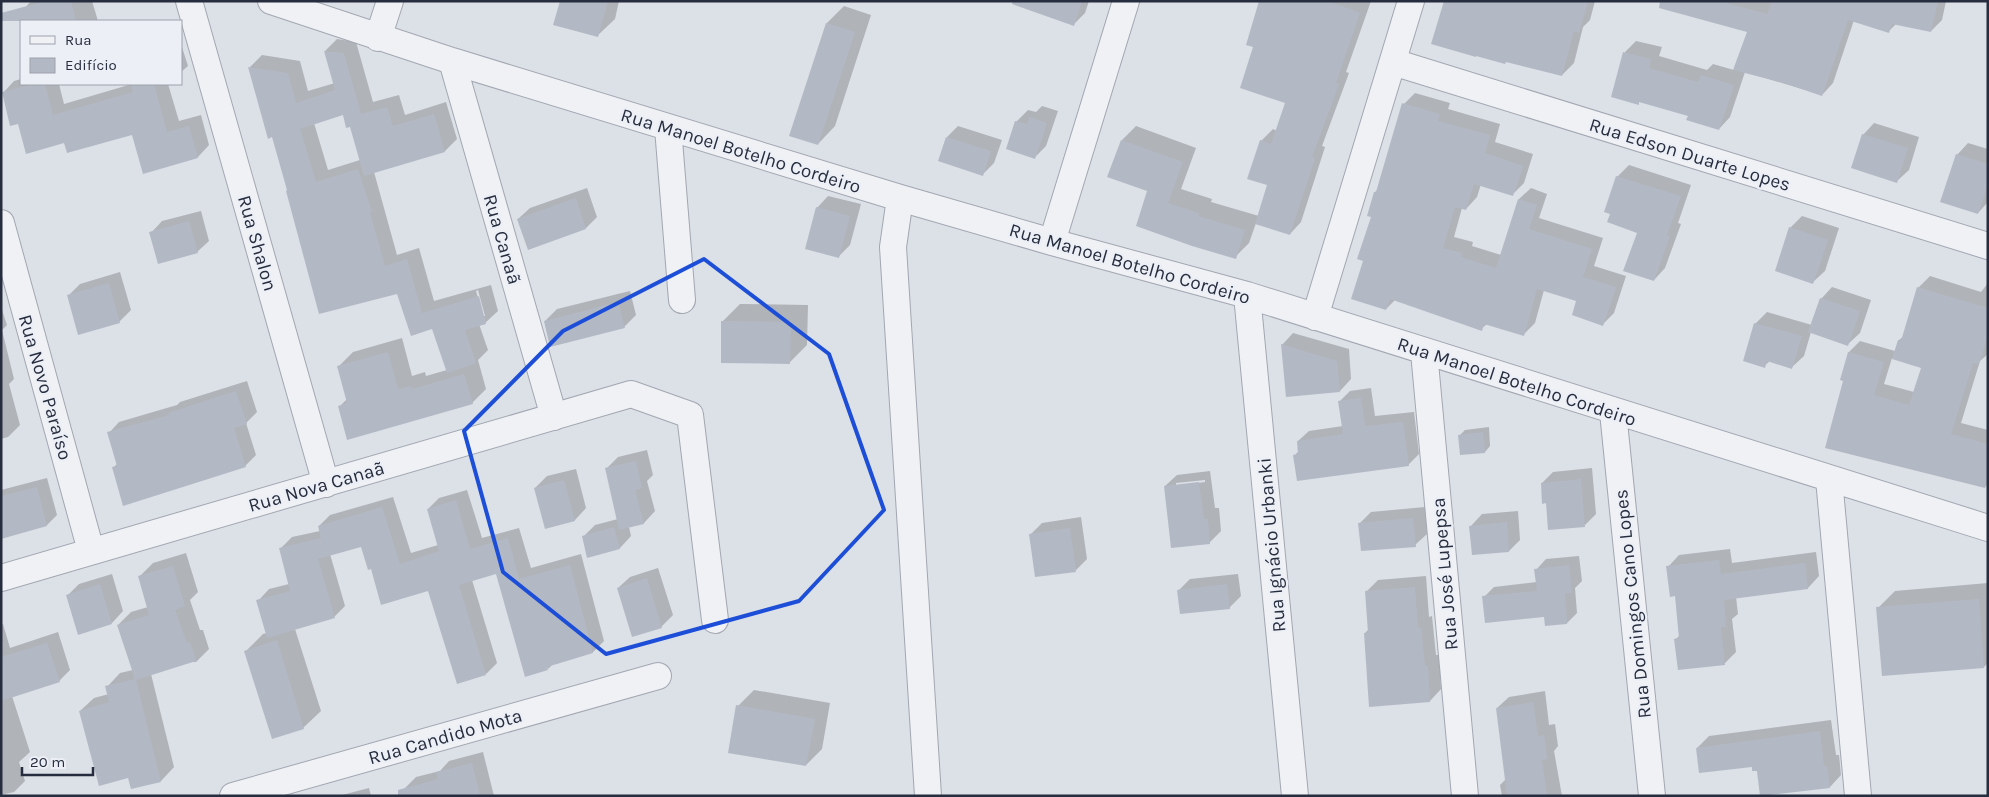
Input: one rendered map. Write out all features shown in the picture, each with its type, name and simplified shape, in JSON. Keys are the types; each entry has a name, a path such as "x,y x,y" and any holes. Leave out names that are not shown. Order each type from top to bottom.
{"street":[{"name":"Rua Shalon","path":"189,1 326,484"},
{"name":"Rua Manoel Botelho Cordeiro","path":"271,1 452,62 900,198 1247,295 1613,412 1988,528"},
{"path":"378,38 390,1"},
{"path":"1052,242 1126,1"},
{"path":"1315,317 1411,1"},
{"name":"Rua Canaã","path":"452,62 554,417"},
{"name":"Rua Edson Duarte Lopes","path":"1393,62 1988,246"},
{"path":"668,128 682,300"},
{"path":"900,198 893,247 928,796"},
{"name":"Rua Novo Paraíso","path":"1,223 91,551"},
{"name":"Rua Ignácio Urbanki","path":"1247,295 1295,796"},
{"name":"Rua José Lupepsa","path":"1424,352 1465,796"},
{"name":"Rua Nova Canaã","path":"1,578 631,394 690,415 716,620"},
{"name":"Rua Domingos Cano Lopes","path":"1613,412 1652,796"},
{"path":"1829,479 1858,796"},
{"name":"Rua Candido Mota","path":"232,796 658,676"}],"highlighted area":[{"path":"704,259 829,354 884,510 799,601 606,654 503,572 464,431 563,331"}],"building":[{"path":"46,1 71,1 76,20 1,21 1,13"},
{"path":"560,1 608,1 598,37 553,25"},
{"path":"1013,1 1082,1 1074,26 1012,4"},
{"path":"1259,1 1328,1 1360,13 1336,83 1339,84 1312,157 1315,158 1290,235 1255,224 1267,185 1247,179 1260,140 1271,144 1285,103 1240,88 1253,47 1246,45"},
{"path":"1444,1 1588,1 1579,33 1574,31 1562,76 1506,62 1505,64 1476,57 1431,44"},
{"path":"1660,1 1719,1 1767,14 1772,1 1938,1 1931,32 1892,24 1889,33 1848,20 1822,96 1784,83 1733,70 1747,32 1659,8"},
{"path":"826,23 855,32 818,145 789,136"},
{"path":"324,51 344,53 361,114 387,107 393,126 434,114 445,152 364,176 350,127 346,128 343,115 300,129 316,182 358,169 372,212 370,213 385,266 407,259 422,313 479,296 486,324 465,330 476,363 447,373 432,329 411,336 397,294 319,314 272,137 268,139 248,67 288,73 296,103 335,90"},
{"path":"1623,52 1651,59 1649,68 1698,82 1701,75 1734,85 1719,130 1686,120 1688,116 1639,102 1639,105 1611,97"},
{"path":"30,85 45,85 53,115 133,92 131,85 154,85 167,132 189,126 198,158 143,174 132,135 67,153 64,143 26,154 18,124 10,126 2,92"},
{"path":"1402,103 1440,114 1438,121 1490,135 1485,153 1523,166 1513,196 1474,184 1466,210 1455,207 1443,248 1462,253 1461,257 1496,268 1518,199 1537,205 1529,229 1592,249 1583,277 1616,287 1603,326 1572,315 1576,301 1537,289 1524,336 1484,324 1482,331 1390,299 1386,310 1351,299 1363,261 1357,259 1371,217 1367,216"},
{"path":"1030,117 1047,123 1035,159 1006,149 1015,121 1027,124"},
{"path":"1862,134 1908,148 1897,183 1851,168"},
{"path":"946,137 991,151 983,176 938,161"},
{"path":"1121,140 1183,162 1168,203 1199,213 1198,216 1245,230 1236,259 1136,226 1147,191 1107,177"},
{"path":"1956,154 1988,164 1988,184 1978,214 1940,202"},
{"path":"1616,176 1681,196 1667,235 1670,236 1654,281 1623,271 1637,233 1607,222 1610,214 1604,212"},
{"path":"576,198 586,229 528,250 517,219"},
{"path":"816,207 850,216 839,258 805,249"},
{"path":"189,221 198,253 158,264 149,232"},
{"path":"1789,227 1828,240 1813,284 1775,271"},
{"path":"109,283 120,323 78,335 67,295"},
{"path":"1917,287 1988,308 1988,336 1979,364 1973,363 1951,434 1988,444 1988,478 1985,488 1825,448 1843,381 1840,380 1848,352 1884,362 1874,395 1909,405 1921,368 1892,359 1898,340 1901,341"},
{"path":"1820,298 1860,311 1848,346 1808,332"},
{"path":"618,302 625,328 550,347 544,321"},
{"path":"721,321 791,322 790,364 721,363"},
{"path":"1754,323 1802,336 1792,369 1767,361 1765,368 1743,361"},
{"path":"1281,344 1337,361 1340,392 1286,397"},
{"path":"388,352 398,389 411,386 412,389 464,374 473,404 347,440 338,406 347,403 337,366"},
{"path":"236,391 247,424 234,428 246,467 123,506 112,467 117,466 107,432 169,415 168,413"},
{"path":"1361,398 1365,426 1403,422 1409,466 1297,481 1293,455 1298,454 1297,441 1343,434 1338,401"},
{"path":"1483,432 1485,453 1460,455 1458,435"},
{"path":"636,461 642,488 635,490 644,524 619,530 605,468"},
{"path":"1581,479 1585,527 1548,530 1546,503 1542,504 1541,483"},
{"path":"564,480 575,521 545,529 534,488"},
{"path":"1199,482 1204,519 1208,519 1210,544 1171,548 1164,486"},
{"path":"37,487 47,526 1,539 1,496"},
{"path":"456,500 470,549 508,538 519,579 570,565 593,653 547,667 548,670 525,677 496,574 459,585 486,675 457,684 428,591 381,605 371,569 368,570 361,547 318,559 335,618 267,638 256,600 290,591 279,548 321,538 318,526 382,507 400,564 439,551 427,509"},
{"path":"1413,518 1416,547 1361,551 1358,523"},
{"path":"1507,522 1509,552 1472,555 1469,526"},
{"path":"614,527 620,549 587,558 582,536"},
{"path":"1070,528 1076,572 1035,577 1029,534"},
{"path":"1719,560 1721,574 1805,563 1808,589 1724,600 1726,627 1721,627 1725,665 1678,670 1674,639 1679,638 1675,596 1670,597 1666,566"},
{"path":"1569,565 1572,593 1565,593 1567,624 1545,626 1544,617 1485,623 1482,596 1537,591 1534,569"},
{"path":"173,566 185,606 175,610 187,643 190,642 196,661 136,680 161,782 131,789 128,778 99,786 79,711 109,702 105,686 135,679 117,625 149,615 138,576"},
{"path":"647,578 662,628 632,637 617,588"},
{"path":"100,584 112,624 78,635 66,595"},
{"path":"1227,584 1230,609 1180,614 1177,590"},
{"path":"1415,587 1418,628 1421,627 1425,666 1428,666 1430,702 1369,707 1364,633 1368,633 1365,591"},
{"path":"1979,599 1984,668 1882,676 1876,607"},
{"path":"277,640 304,729 272,739 244,651"},
{"path":"47,643 60,682 1,701 1,657"},
{"path":"1533,702 1538,736 1544,735 1547,759 1542,760 1547,796 1507,796 1496,708"},
{"path":"736,705 815,719 806,766 728,753"},
{"path":"1820,731 1824,766 1827,766 1830,788 1760,796 1757,771 1752,771 1752,767 1699,773 1696,748"},
{"path":"472,763 480,796 398,796 398,790 438,779 436,772"}]}
